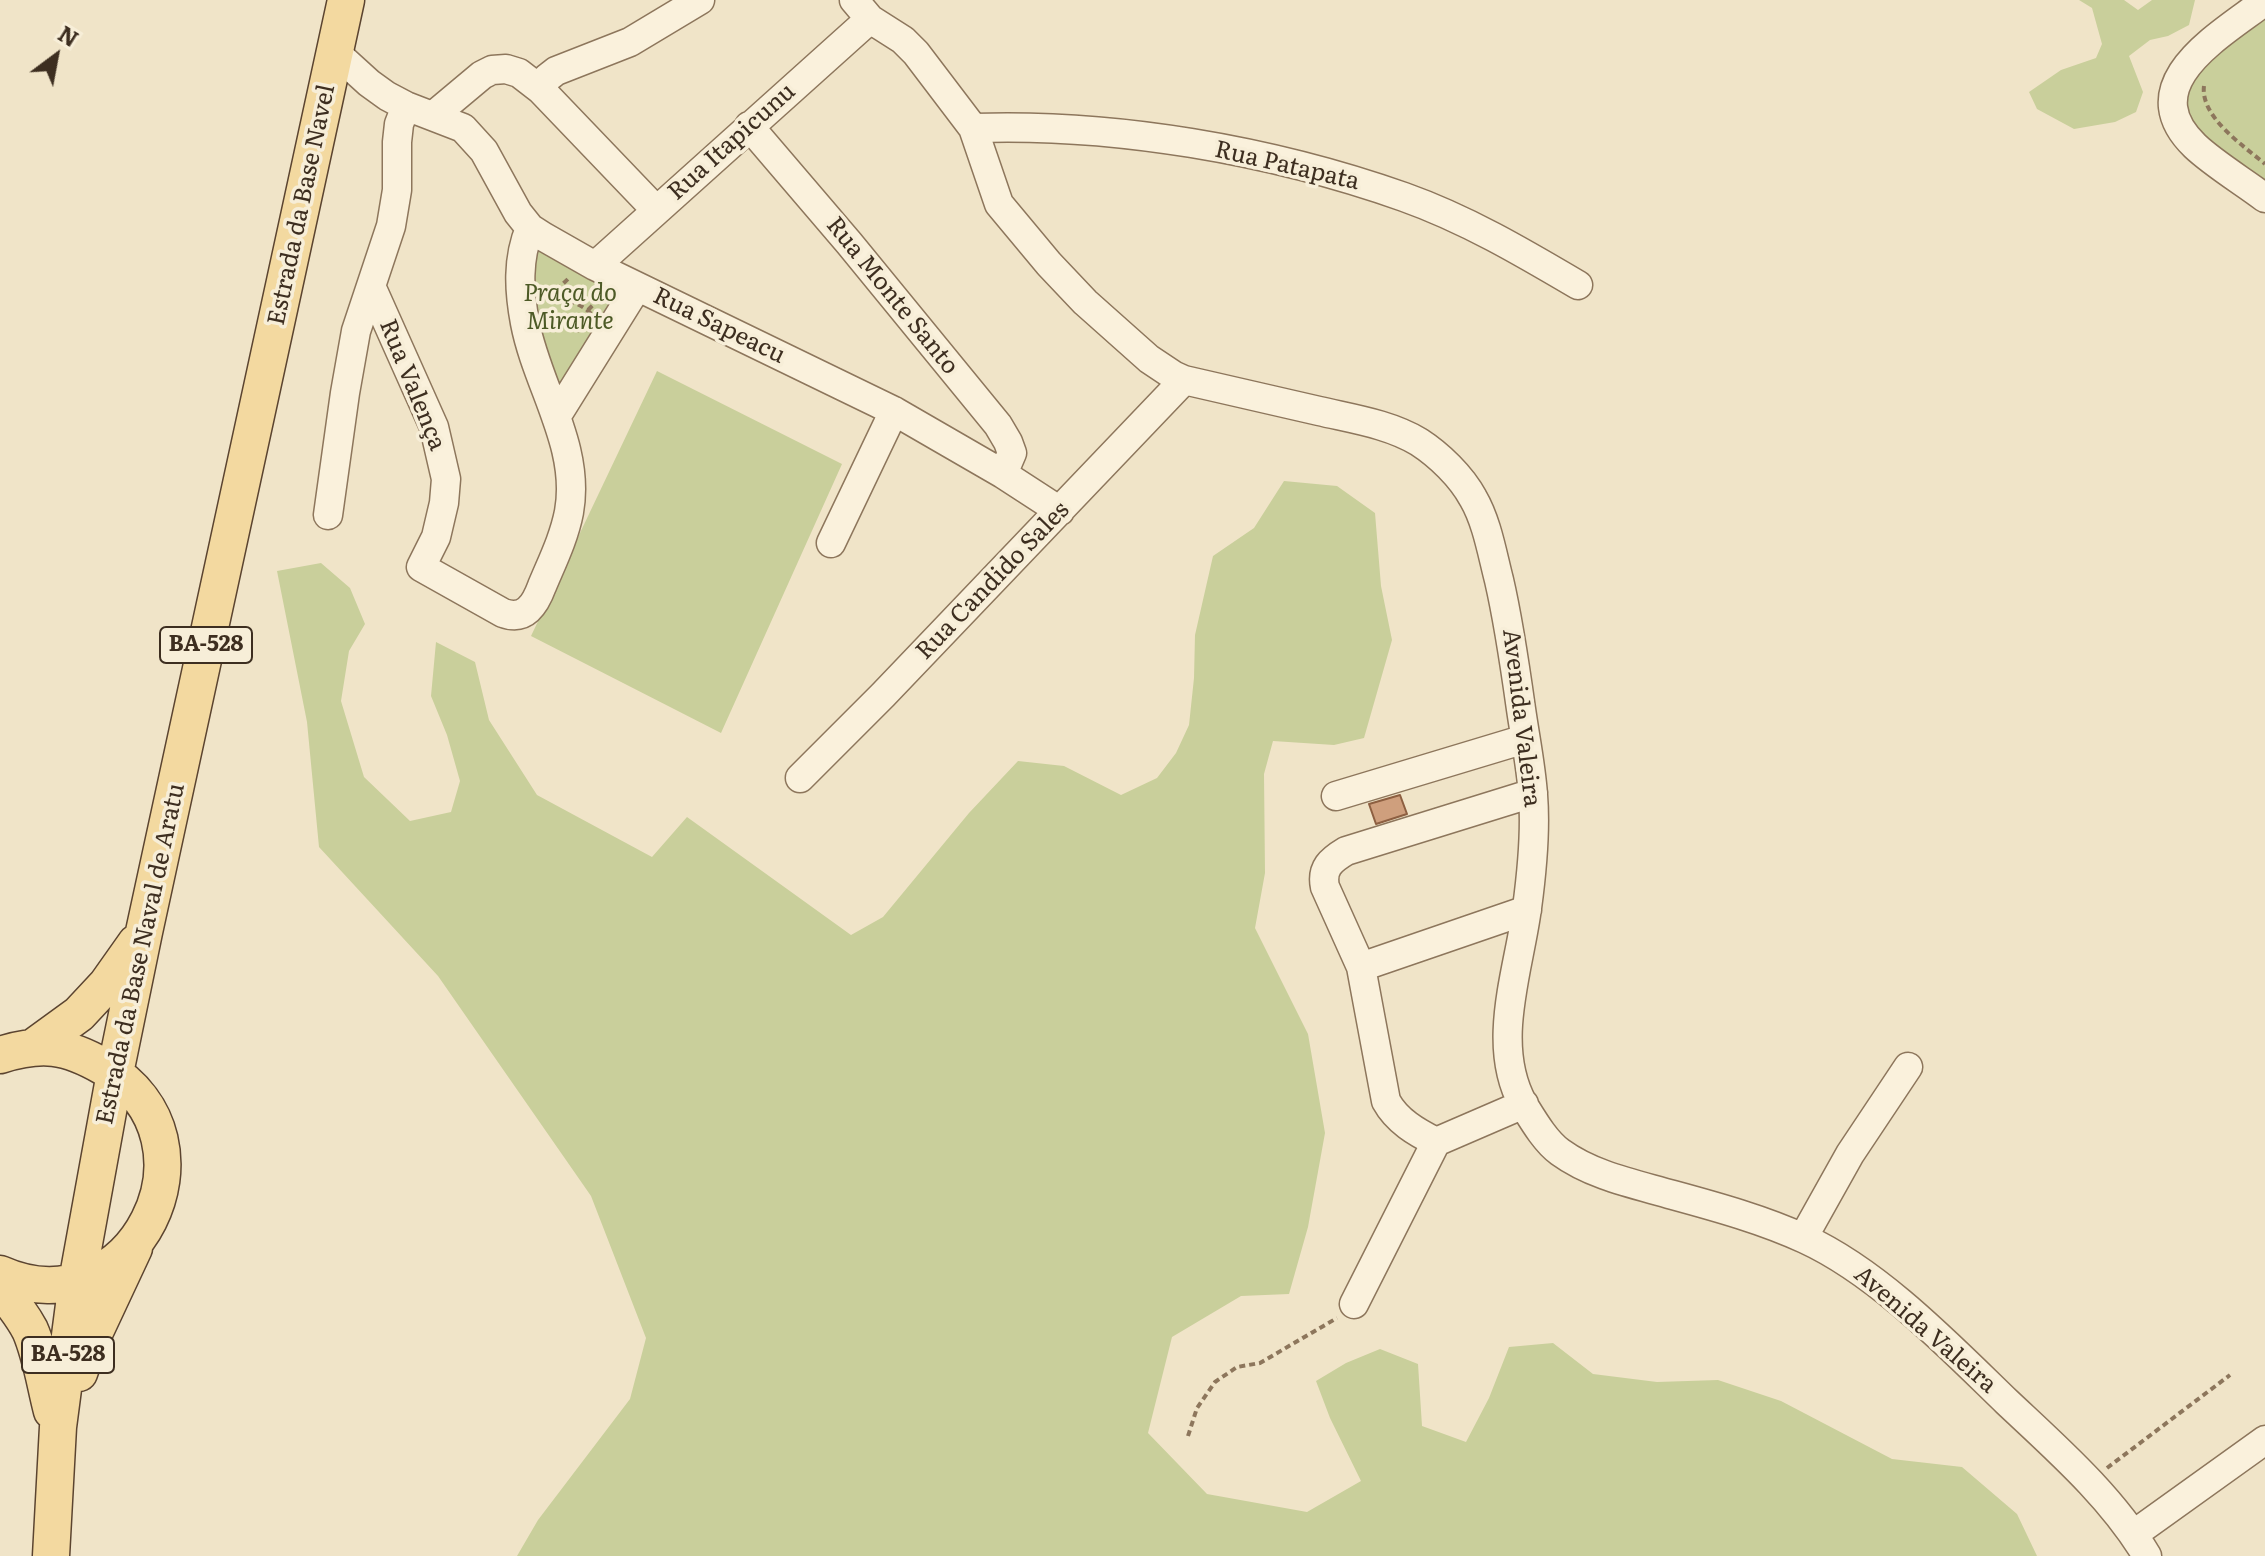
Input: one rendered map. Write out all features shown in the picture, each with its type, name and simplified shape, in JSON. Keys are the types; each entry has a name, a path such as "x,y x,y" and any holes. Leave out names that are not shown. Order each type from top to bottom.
{"main road":[{"name":"BA-528","path":"336,53 346,0"},
{"name":"Estrada da Base Navel","path":"268,358 336,53"},
{"name":"Estrada da Base Naval de Aratu","path":"51,1556 58,1427 77,1282 144,932 268,358"},
{"path":"35,1046 86,1007 107,984 144,932"},
{"path":"143,1101 141,1006 144,932"},
{"path":"0,1055 35,1046 63,1048 84,1055 115,1073 143,1101 162,1143 163,1163 157,1203 90,1342 58,1427"},
{"path":"0,1274 43,1284 77,1282 105,1269 138,1238"},
{"path":"0,1288 30,1330 58,1427"}],"street":[{"path":"541,90 547,78 556,71 630,42 700,0"},
{"path":"2265,1 2192,58 2179,77 2171,101 2175,118 2194,145 2265,198"},
{"name":"Rua Itapicunu","path":"593,265 749,126 862,9"},
{"name":"Avenida Valeira","path":"862,9 916,53 973,128 999,204 1085,302 1149,359 1184,380 1384,426 1419,443 1459,477 1474,498 1482,517 1509,624 1533,793 1533,855 1527,910 1510,1004 1512,1074 1524,1104 1557,1150 1608,1177 1716,1207 1803,1238 1838,1257 1928,1326 2089,1482 2140,1545"},
{"name":"Rua Sapeacu","path":"336,53 369,83 406,106 463,128 484,151 518,213 530,228 593,265 894,411 1060,511"},
{"path":"433,116 472,81 492,70 506,69 519,73 541,90 656,210"},
{"name":"Rua Valença","path":"328,515 356,331 391,226 397,190 399,124 406,106"},
{"name":"Rua Monte Santo","path":"749,126 998,425 1012,453 1003,474"},
{"name":"Rua Patapata","path":"973,128 1026,126 1132,135 1240,154 1340,177 1406,198 1467,224 1518,249 1578,285"},
{"path":"530,228 520,259 525,326 556,417"},
{"name":"Rua Valença","path":"371,286 434,427 446,479 436,537 421,567 514,617 525,612 540,592 569,509 569,469 556,417"},
{"path":"556,417 637,287"},
{"name":"Rua Candido Sales","path":"800,778 1184,380"},
{"path":"831,543 894,411"},
{"path":"1336,796 1525,739"},
{"path":"1436,1142 1405,1124 1386,1101 1361,967 1324,878 1328,864 1346,851 1533,793"},
{"path":"1361,967 1527,910"},
{"path":"1803,1238 1858,1141 1908,1067"},
{"path":"1354,1304 1436,1142 1524,1104"},
{"path":"2140,1545 2265,1440"}],"path":[{"path":"2205,76 2203,92 2210,113 2228,133 2265,164"},
{"path":"525,326 565,281 593,265"},
{"path":"549,297 561,298 583,307 596,322"},
{"path":"525,326 561,319 571,323 586,340"},
{"path":"1188,1436 1197,1408 1215,1382 1237,1367 1260,1363 1344,1315 1354,1304"},
{"path":"2089,1482 2230,1375"}],"green space":[{"path":"2079,0 2124,0 2138,10 2152,0 2195,0 2189,25 2168,36 2150,40 2129,56 2143,92 2136,112 2115,122 2074,129 2037,109 2029,92 2061,70 2096,58 2102,44 2092,8"},
{"path":"2265,14 2265,183 2196,130 2186,102 2188,76"},
{"name":"Praça do Mirante","path":"528,242 632,288 557,408 529,326"},
{"path":"657,371 842,464 721,733 531,636"},
{"path":"1284,481 1337,486 1375,513 1381,586 1392,640 1364,738 1334,745 1273,741 1264,774 1265,873 1255,928 1308,1034 1325,1133 1308,1227 1289,1294 1241,1296 1172,1337 1148,1433 1207,1494 1307,1512 1361,1481 1330,1418 1316,1381 1346,1363 1380,1349 1418,1364 1422,1426 1466,1442 1489,1398 1509,1347 1553,1343 1593,1374 1657,1382 1718,1380 1781,1401 1892,1459 1962,1467 2017,1514 2037,1556 517,1556 538,1520 630,1399 646,1338 591,1196 438,976 319,847 307,722 277,571 321,563 350,588 365,624 349,651 341,701 364,777 410,821 451,812 460,781 447,735 431,696 436,642 475,662 489,720 537,795 652,857 687,817 851,935 883,917 969,813 1018,761 1064,766 1121,795 1157,778 1176,753 1189,725 1195,635 1213,556 1254,528"}],"building":[{"path":"1400,795 1407,814 1376,824 1369,804"}]}
